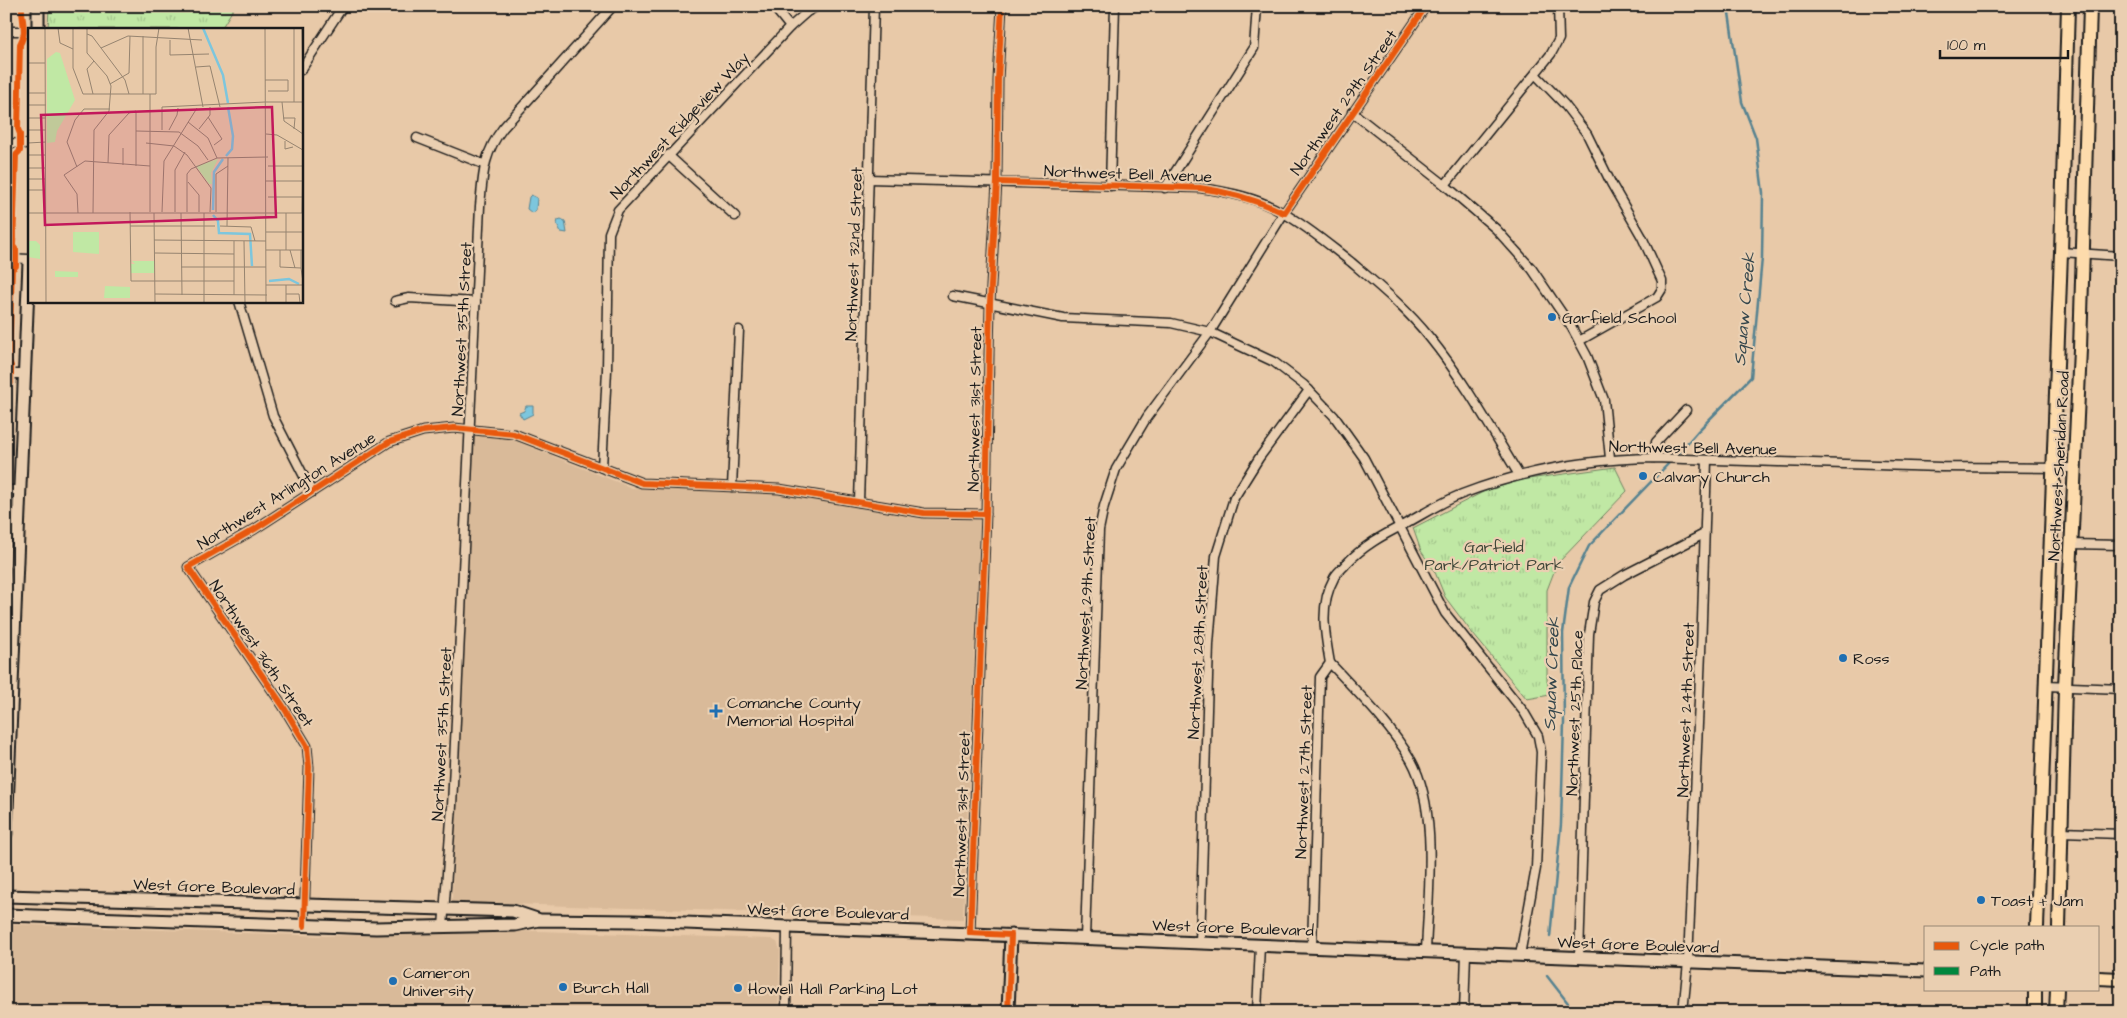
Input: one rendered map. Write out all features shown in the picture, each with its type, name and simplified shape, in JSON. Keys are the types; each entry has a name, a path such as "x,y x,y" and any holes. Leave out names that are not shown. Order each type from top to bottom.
{"main road":[{"path":"38,6 38,28"},
{"name":"Northwest Sheridan Road","path":"2037,926 2068,6"},
{"name":"Northwest Sheridan Road","path":"2058,926 2090,6"},
{"path":"6,834 11,598 21,490 28,288"},
{"name":"West Gore Boulevard","path":"6,896 513,911 539,920"},
{"name":"West Gore Boulevard","path":"6,916 376,928 515,925 539,920 787,926 1924,971"},
{"path":"1008,1012 1011,935"},
{"path":"2100,978 2121,979"},
{"path":"2035,990 2035,1012"},
{"path":"2056,1012 2057,990"}],"street":[{"path":"302,68 343,6"},
{"name":"Northwest 35th Street","path":"443,927 452,806 484,164 493,141 503,128 613,6"},
{"path":"773,6 790,27"},
{"name":"Northwest Ridgeview Way","path":"602,468 607,370 609,233 618,210 790,27 807,12 818,6"},
{"name":"Northwest 32nd Street","path":"859,502 874,6"},
{"name":"Northwest 31st Street","path":"970,933 986,514 990,303 997,182 998,80 1002,6"},
{"path":"1110,186 1114,6"},
{"path":"1165,188 1254,48 1257,6"},
{"name":"Northwest 29th Street","path":"1085,938 1101,522 1116,469 1148,417 1210,332 1284,213 1426,6"},
{"path":"1445,185 1536,75 1551,54 1559,39 1558,6"},
{"path":"6,31 28,31"},
{"path":"1536,75 1564,104 1587,134 1611,183 1642,237 1662,282 1662,290 1657,297 1626,316 1578,341"},
{"path":"1352,112 1412,157 1496,229 1532,269 1587,356 1604,400 1610,458"},
{"path":"417,138 484,164"},
{"path":"6,143 28,144"},
{"path":"668,156 736,216"},
{"name":"Northwest Bell Avenue","path":"869,179 1200,188 1226,191 1284,213 1330,245 1390,295 1430,338 1473,398 1519,475 1565,464 1610,458 1941,467 2074,468"},
{"path":"2061,252 2121,256"},
{"path":"6,258 28,260"},
{"path":"953,296 1063,318 1171,323 1210,332 1274,362 1309,390 1334,416 1364,458 1398,527 1445,613 1524,712 1538,736 1541,760 1536,868 1520,955"},
{"path":"395,301 409,298 476,302"},
{"path":"239,302 273,416 312,492"},
{"path":"732,487 739,330"},
{"path":"6,374 25,374"},
{"name":"Northwest 28th Street","path":"1200,942 1209,644 1216,556 1234,498 1259,458 1309,390"},
{"path":"1658,458 1656,442 1686,410"},
{"name":"Northwest Arlington Avenue","path":"188,567 255,529 389,442 423,431 454,428 514,434 642,483 779,489 924,513 986,514"},
{"name":"Northwest 24th Street","path":"1683,1012 1688,962 1707,460"},
{"path":"1426,951 1429,835 1424,794 1411,760 1378,714 1330,664 1324,629 1326,599 1334,577 1360,549 1460,495 1519,475"},
{"path":"6,490 21,490"},
{"name":"Northwest 25th Place","path":"1579,958 1590,634 1594,602 1600,590 1624,575 1704,534"},
{"path":"2070,544 2121,545"},
{"name":"Northwest 36th Street","path":"188,567 282,706 306,746 309,767 304,926"},
{"name":"Northwest 27th Street","path":"1312,947 1320,677 1330,664"},
{"path":"2046,686 2121,689"},
{"path":"2061,832 2121,834"},
{"path":"786,1012 787,926"},
{"path":"1257,1012 1260,945"},
{"path":"1464,1012 1466,953"}],"shaded area":[{"name":"Comanche County Memorial Hospital","path":"473,435 510,439 632,488 755,492 785,495 922,519 980,520 963,919 452,902"},
{"name":"Cameron University","path":"6,924 325,936 539,931 771,939 777,942 780,950 778,1012 6,1012"}],"green space":[{"path":"49,6 235,6 222,28 48,28"},
{"name":"Garfield Park/Patriot Park","path":"1615,467 1627,491 1557,564 1547,590 1547,680 1550,695 1527,699 1445,597 1435,572 1421,551 1413,528 1483,492 1521,480"}],"water":[{"path":"531,195 537,198 536,210 532,213 527,209"},
{"path":"558,220 565,221 567,233 561,232 557,224"},
{"path":"526,406 533,406 533,414 523,419 519,413 524,411"}],"waterway":[{"name":"Squaw Creek","path":"1675,457 1751,377 1762,258 1763,193 1756,138 1742,102 1728,6"},
{"name":"Squaw Creek","path":"1550,937 1561,824 1564,723 1563,633 1569,587 1589,546 1671,461"},
{"name":"Squaw Creek","path":"1547,976 1575,1012"}],"marked path":[{"path":"6,479 6,499"}],"cycle path":[{"path":"6,423 8,386 11,383 11,366 9,361 12,269 16,266 16,250 13,246 16,155 20,151 20,134 18,129 20,44 24,35 22,6"},
{"path":"1002,6 998,80 997,182 990,303 986,514 970,933 1011,935 1008,1012"},
{"path":"997,182 1200,188 1243,197 1284,213 1426,6"},
{"path":"304,926 309,767 307,746 283,706 188,567 255,529 389,442 423,431 454,428 514,434 642,483 779,489 924,513 986,514"}],"place":[{"name":"Garfield School","path":"1552,317"},
{"name":"Calvary Church","path":"1643,476"},
{"name":"Ross","path":"1843,658"},
{"name":"Comanche County Memorial Hospital","path":"716,711"},
{"name":"Toast + Jam","path":"1981,900"},
{"name":"Cameron University","path":"393,981"},
{"name":"Burch Hall","path":"563,987"},
{"name":"Howell Hall Parking Lot","path":"738,988"}]}
